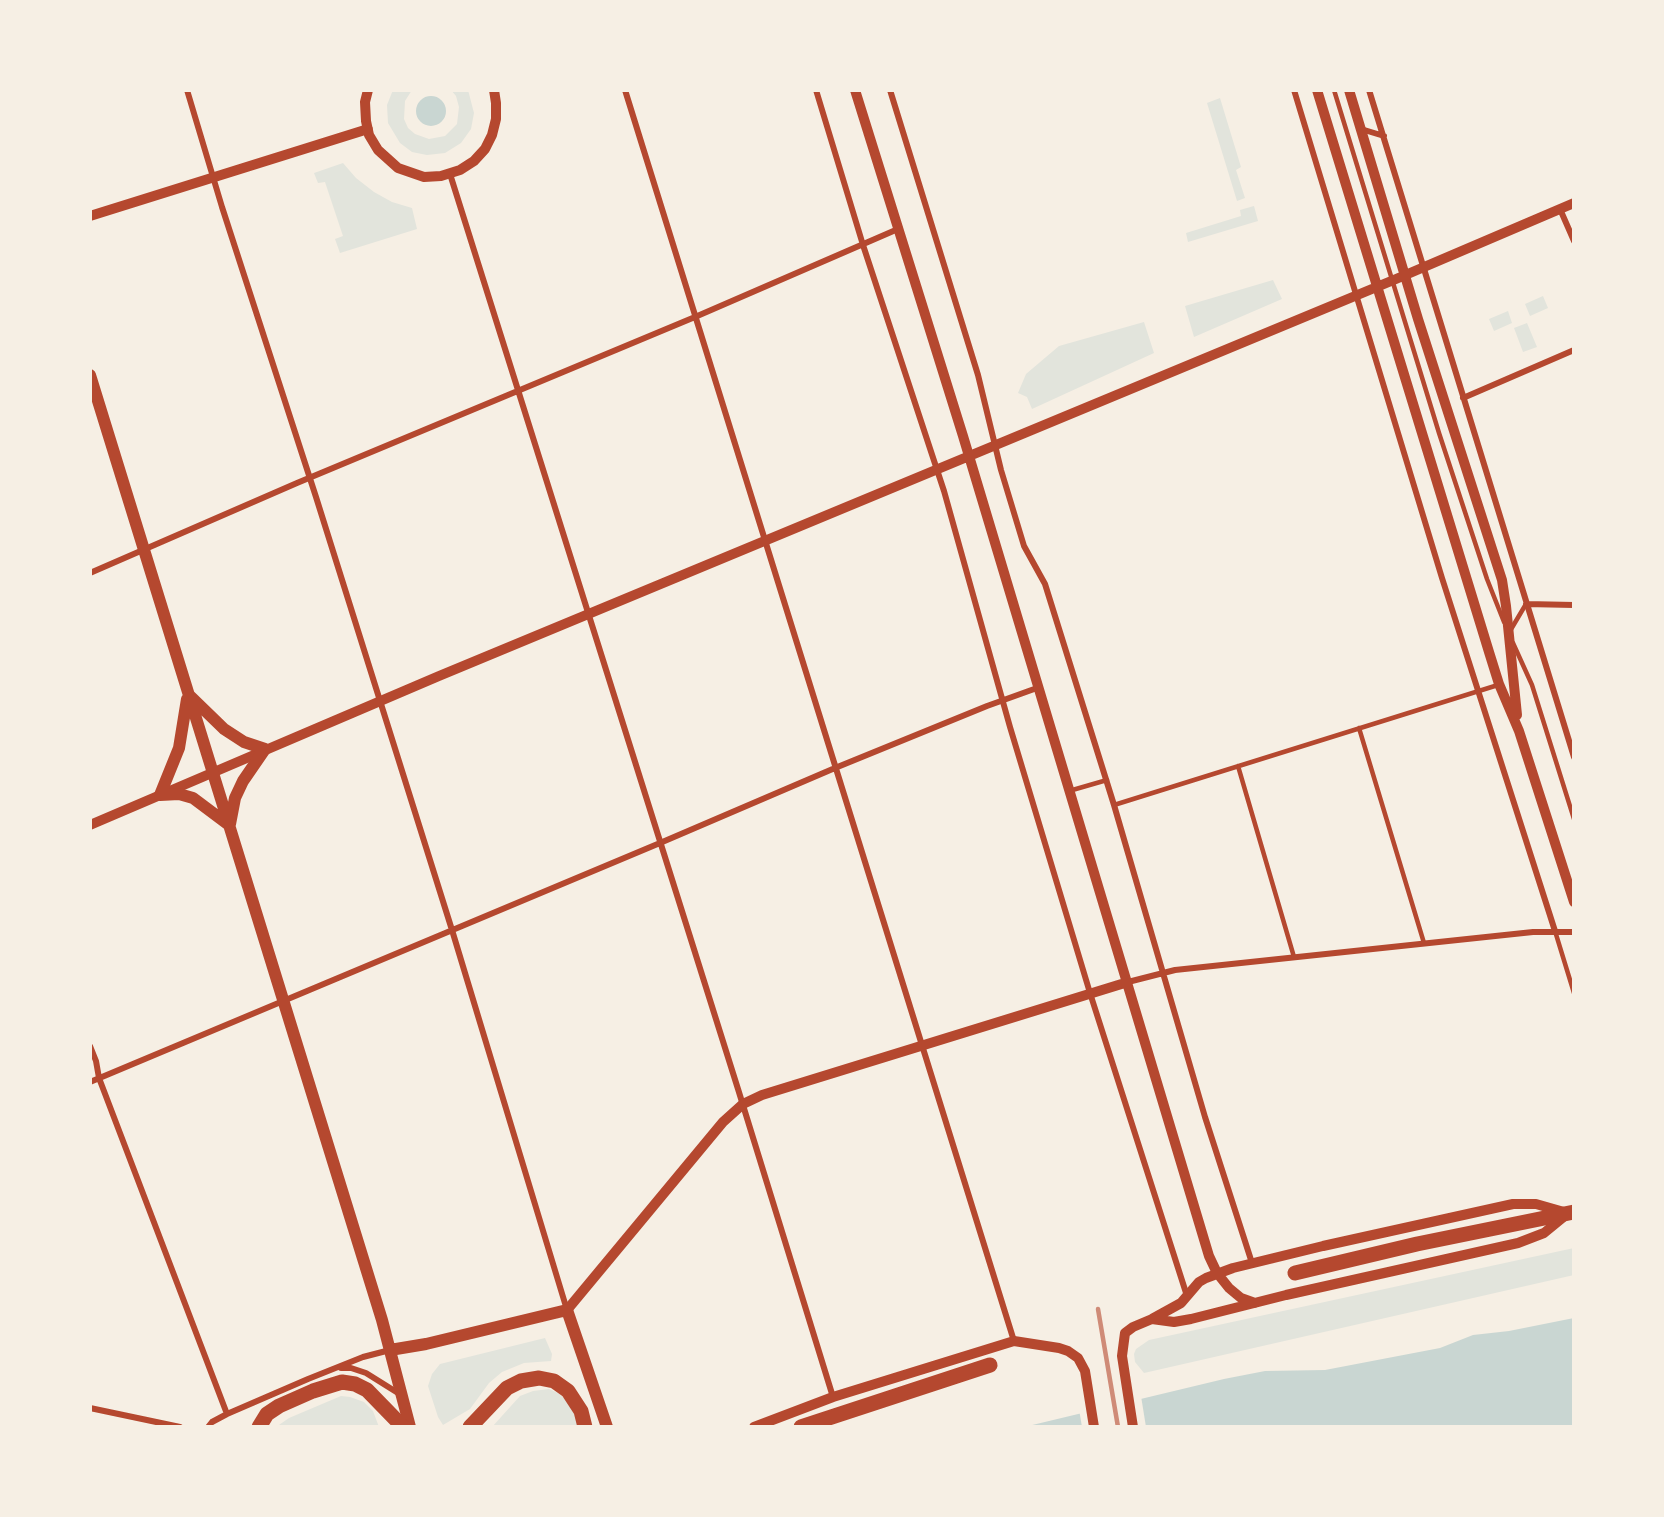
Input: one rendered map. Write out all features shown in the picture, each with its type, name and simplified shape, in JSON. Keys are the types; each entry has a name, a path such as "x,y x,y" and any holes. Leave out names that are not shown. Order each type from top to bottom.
{"main road":[{"path":"90,375 92,391 144,550 289,1017 390,1350 410,1427"},
{"path":"188,694 224,729 244,742 265,749 239,790 229,825"},
{"path":"188,694 179,748 160,795 179,794 193,798 208,807 229,825"},
{"path":"1295,1273 1416,1244 1572,1213"},
{"path":"390,1350 426,1344 567,1310 607,1427"},
{"path":"801,1427 990,1365"},
{"path":"470,1427 507,1388 521,1381 539,1378 554,1381 568,1391 581,1411 585,1427"},
{"path":"259,1427 267,1414 279,1406 313,1391 342,1382 355,1384 367,1390 403,1427"}],"street":[{"path":"187,90 452,930 567,1310"},
{"path":"368,90 365,110 368,129 378,150 398,168 424,177 450,174 474,161 489,142 496,119 496,90"},
{"path":"625,90 1014,1341"},
{"path":"816,90 863,245 937,468 1002,700 1090,993 1187,1297"},
{"path":"855,90 1128,982 1203,1238 1217,1273 1238,1296 1255,1303"},
{"path":"890,90 978,375 1001,470 1024,546 1046,584 1107,780 1205,1117 1252,1263"},
{"path":"1294,90 1442,578 1555,931"},
{"path":"1317,90 1499,684 1519,731 1574,902"},
{"path":"1349,90 1404,275 1502,580 1519,731"},
{"path":"1370,90 1574,757"},
{"path":"90,216 368,129"},
{"path":"1361,129 1384,136"},
{"path":"450,174 833,1397"},
{"path":"90,825 265,749 1574,203"},
{"path":"1560,209 1574,241"},
{"path":"91,573 195,526 695,318 898,229"},
{"path":"1463,398 1574,350"},
{"path":"1526,604 1574,605"},
{"path":"90,1082 835,768 1037,688"},
{"path":"567,1310 723,1122 742,1104 762,1095 1164,972 1424,943 1555,931 1574,932"},
{"path":"90,1046 99,1078 227,1414"},
{"path":"1133,1427 1123,1365 1122,1348 1125,1334 1133,1327 1179,1304 1199,1282 1217,1273 1430,1221 1513,1204 1536,1204 1572,1213"},
{"path":"1152,1319 1181,1321 1527,1241 1544,1233 1572,1213"},
{"path":"754,1427 833,1397 1014,1341 1068,1351 1078,1358 1085,1371 1094,1427"},
{"path":"208,1427 212,1422 227,1414 331,1370 363,1357 390,1350"},
{"path":"331,1370 343,1368 358,1370 378,1379 402,1397"},
{"path":"90,1408 180,1427"}],"lane":[{"path":"1334,90 1404,322 1479,556 1532,685 1574,819"},
{"path":"1509,633 1526,604"},
{"path":"1114,805 1499,684"},
{"path":"1359,728 1424,943"},
{"path":"1238,766 1294,957"},
{"path":"1069,791 1107,780"},
{"path":"1555,931 1574,993"}],"shaded area":[{"path":"393,90 412,90 405,101 404,119 408,128 415,134 429,139 445,136 457,124 459,107 456,96 451,90 468,90 474,113 471,129 461,143 445,153 427,155 412,152 400,143 388,123 387,105"},
{"path":"431,96 442,100 446,111 442,122 431,126 420,122 416,111 420,100"},
{"path":"1220,98 1241,167 1236,170 1245,198 1237,201 1207,103"},
{"path":"343,163 356,178 374,192 392,202 412,208 417,229 340,253 335,239 343,236 325,182 318,183 314,173"},
{"path":"1254,206 1258,221 1188,242 1186,233 1241,216 1240,210"},
{"path":"1273,280 1282,299 1194,337 1185,306"},
{"path":"1543,296 1548,308 1530,316 1525,304"},
{"path":"1508,311 1512,323 1494,331 1489,319"},
{"path":"1144,322 1154,353 1032,409 1027,397 1018,393 1026,374 1059,346"},
{"path":"1527,323 1537,347 1523,352 1514,328"},
{"path":"1574,1248 1574,1275 1144,1373 1135,1362 1136,1349 1149,1340"},
{"path":"1574,1318 1574,1427 1024,1427 1224,1379 1265,1371 1325,1370 1440,1348 1473,1335 1509,1331"},
{"path":"545,1338 552,1354 551,1361 524,1363 502,1372 489,1383 470,1409 443,1425 428,1386 432,1374 440,1364"},
{"path":"549,1389 565,1399 575,1415 578,1427 492,1427 520,1396 533,1391"},
{"path":"341,1396 364,1402 373,1411 379,1427 276,1427 289,1418"}],"pier":[{"path":"1141,1396 1146,1427 1082,1427 1079,1409"}],"railway":[{"path":"1098,1309 1118,1427"}]}
